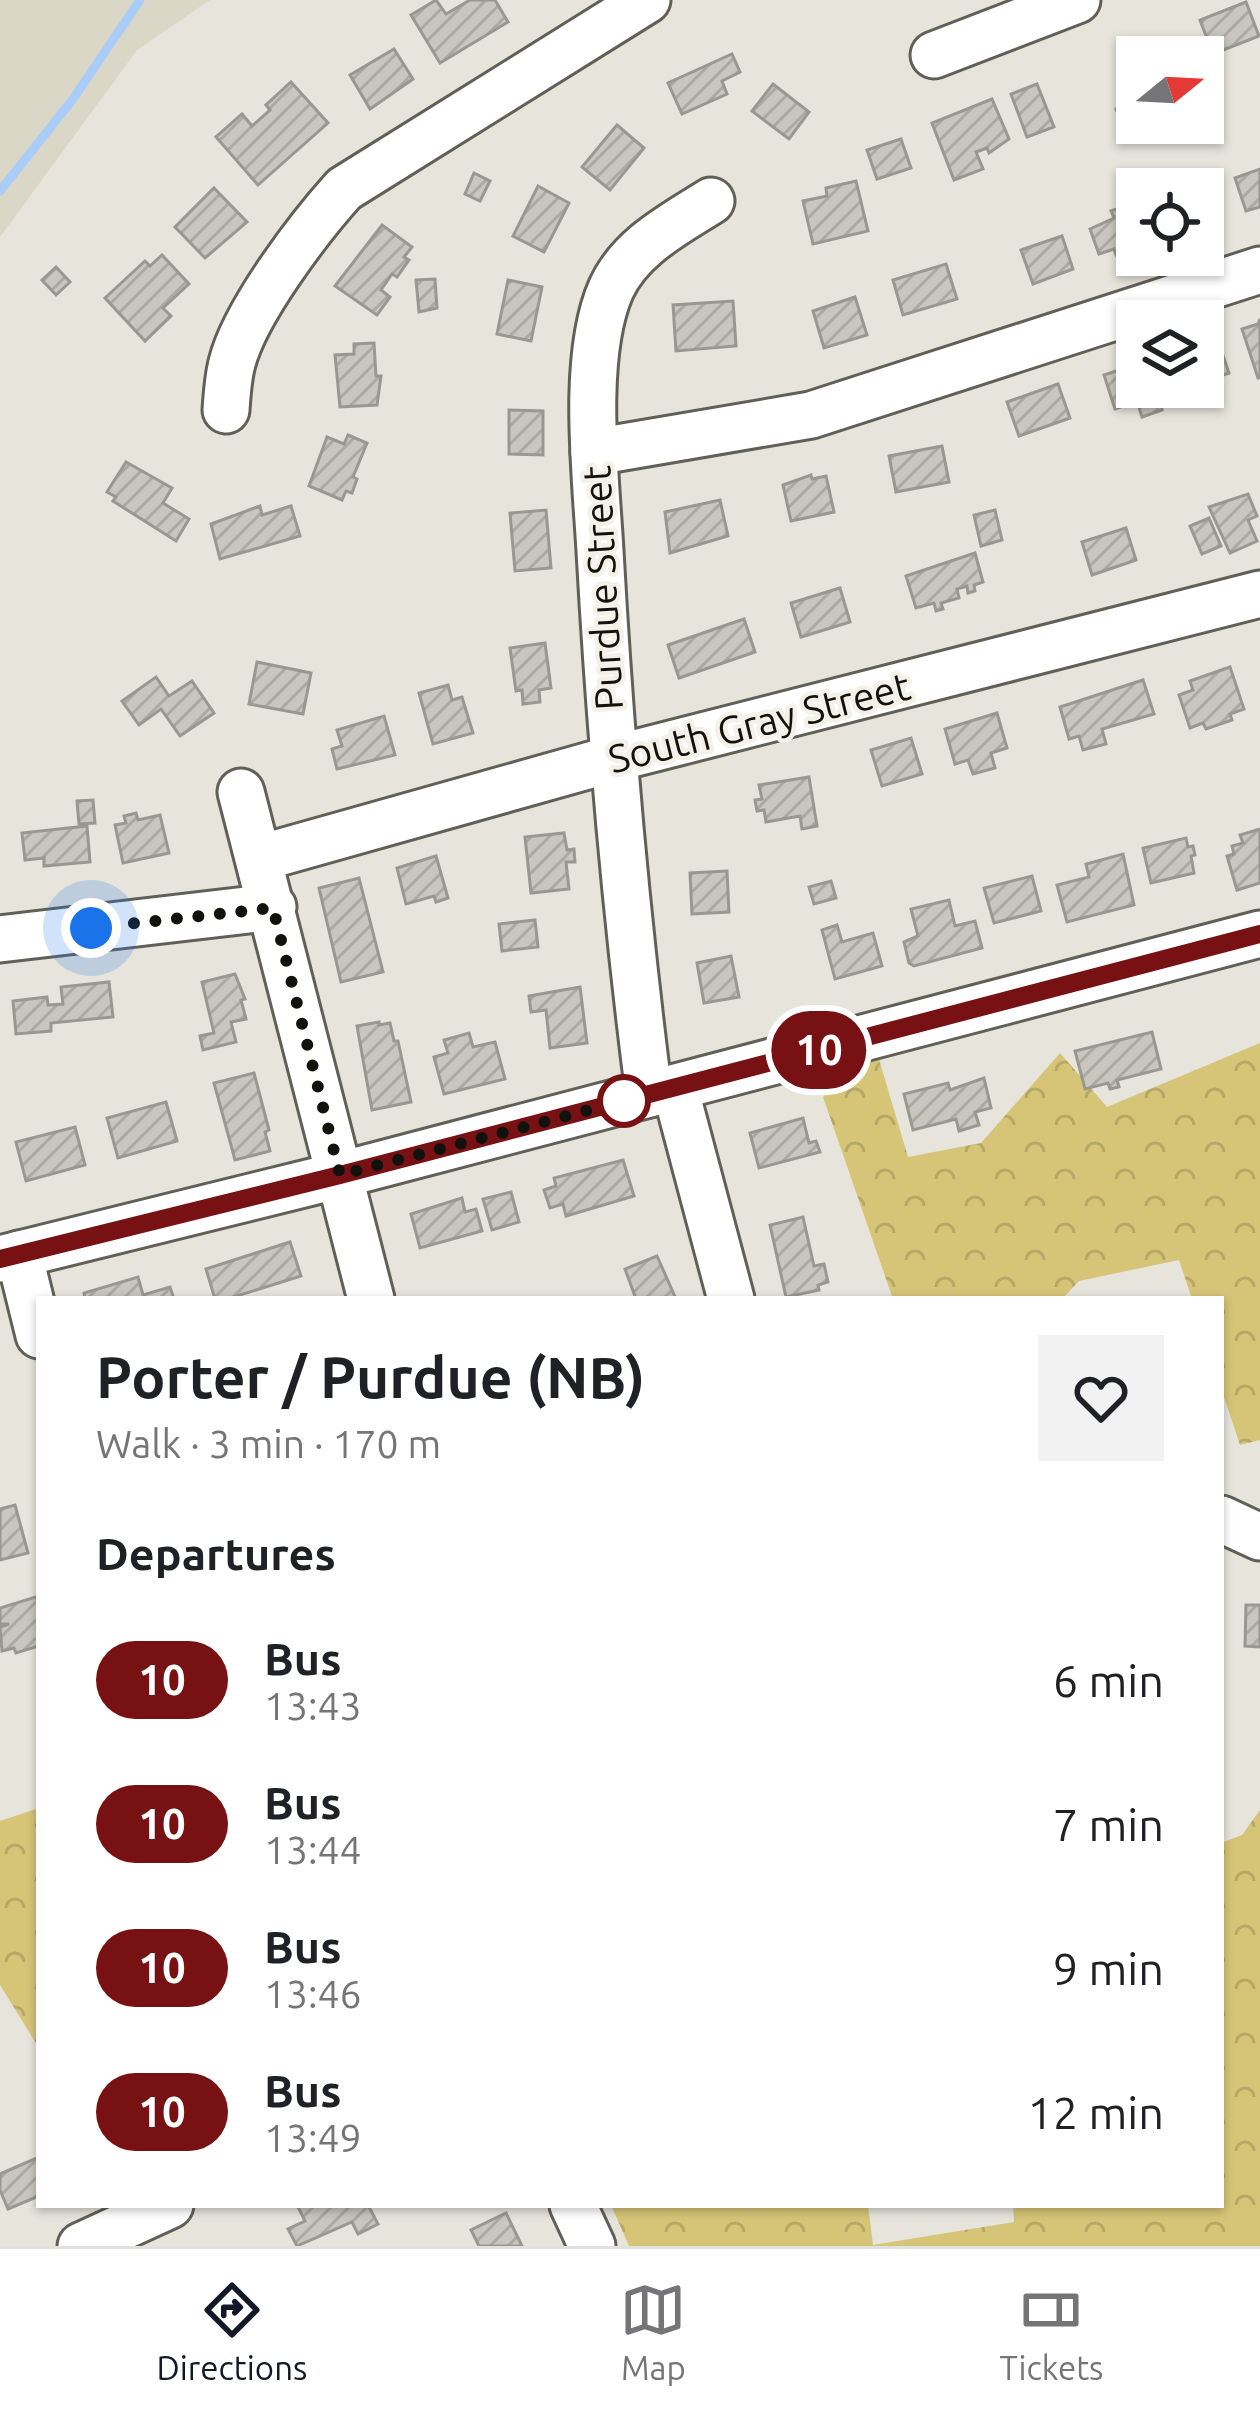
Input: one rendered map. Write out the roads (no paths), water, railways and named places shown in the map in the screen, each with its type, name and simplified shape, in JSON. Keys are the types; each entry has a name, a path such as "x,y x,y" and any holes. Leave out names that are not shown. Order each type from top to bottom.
{"street":[{"path":"226,410 232,364 244,331 319,218 344,189 647,0"},
{"path":"934,55 1076,0"},
{"name":"Purdue Street","path":"711,201 627,260 610,292 600,326 595,375 594,452 612,759 662,1091 730,1296"},
{"path":"594,452 811,415 1260,270"},
{"name":"South Gray Street","path":"260,858 612,759 1260,594"},
{"path":"242,792 370,1296"},
{"path":"0,939 273,908"},
{"path":"36,1327 10,1257 1260,934"},
{"path":"1224,1520 1260,1537"},
{"path":"81,2246 163,2208"},
{"path":"574,2208 592,2246"}],"waterway":[{"path":"0,191 73,99 140,0"}]}
